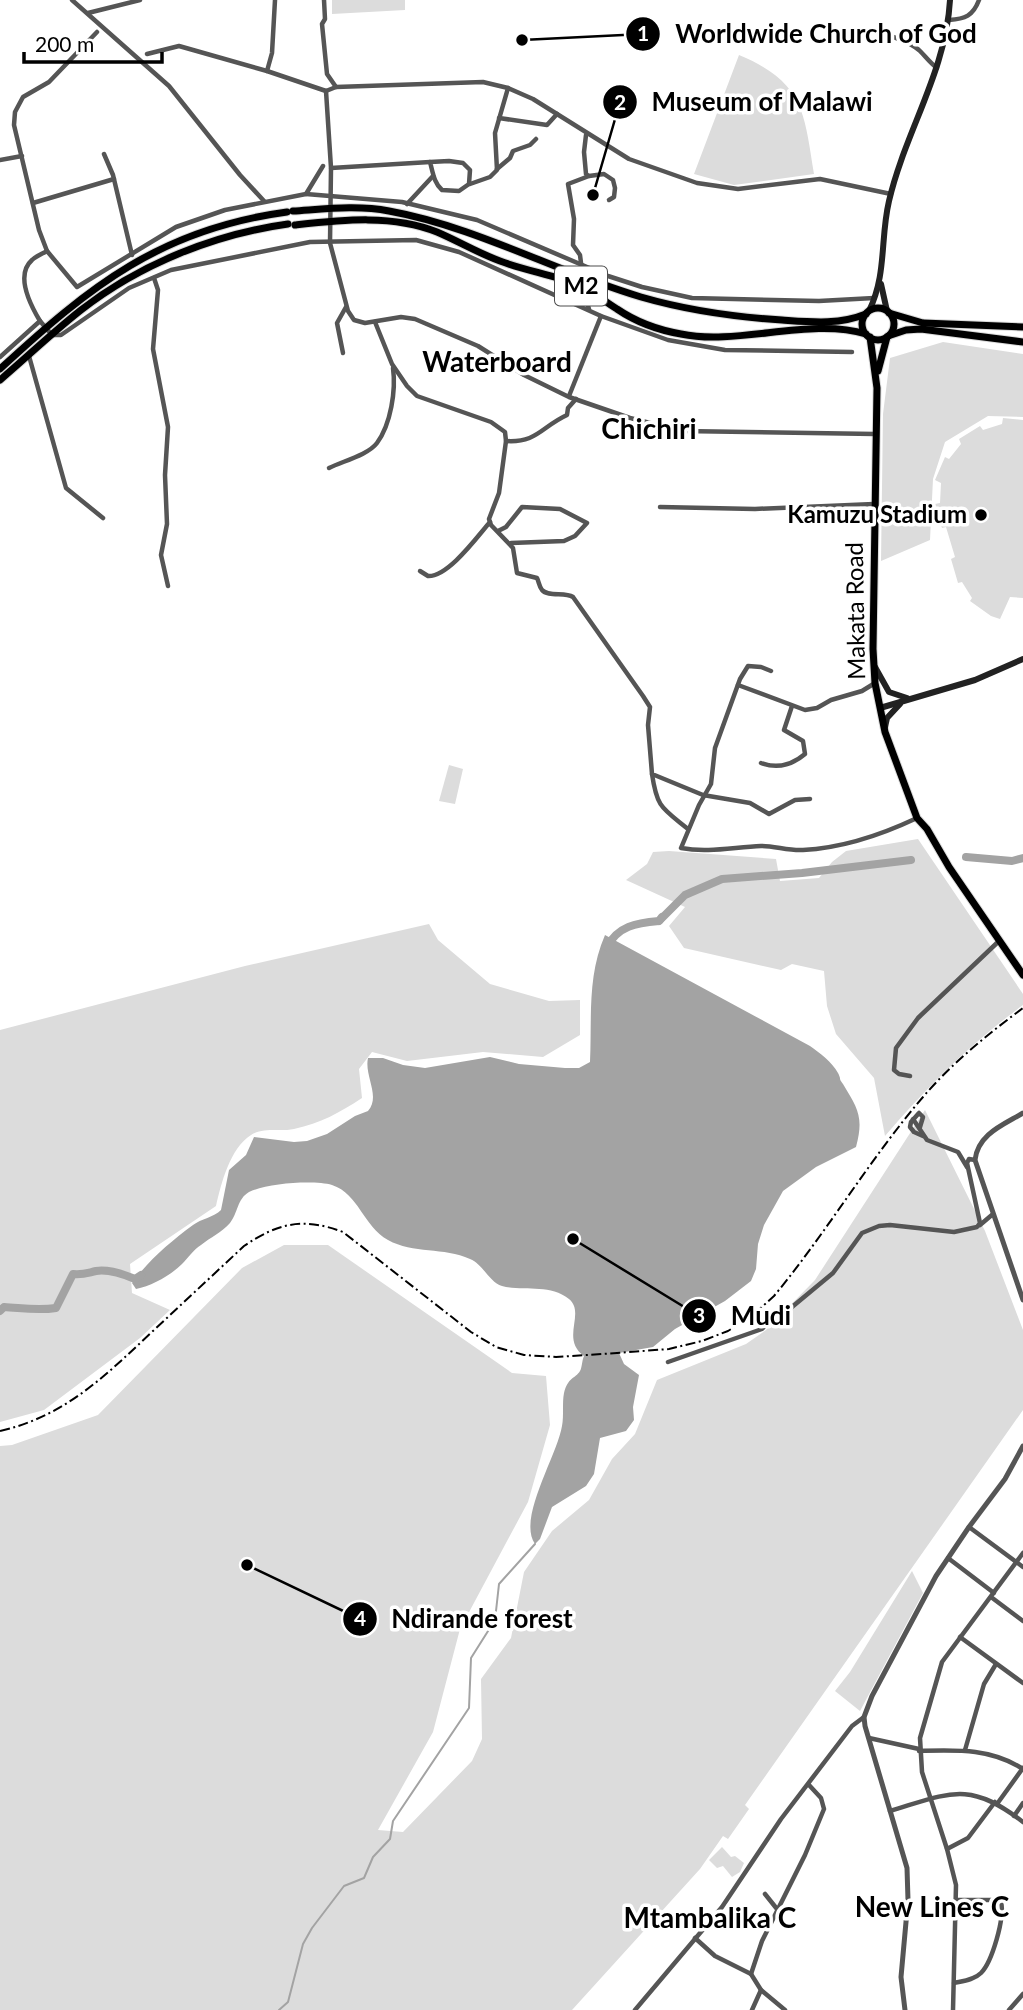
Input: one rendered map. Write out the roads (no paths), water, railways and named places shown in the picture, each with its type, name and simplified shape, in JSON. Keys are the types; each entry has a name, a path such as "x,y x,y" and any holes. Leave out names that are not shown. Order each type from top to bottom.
{"main road":[{"path":"868,335 862,324 875,298 881,275 891,194 909,139 937,69 949,20 950,0"},
{"name":"M2","path":"0,369 42,324 155,251 229,224 290,212 332,209 385,210 438,222 640,297 725,314 761,319 832,322 850,319 878,308 923,323 1023,327"},
{"name":"M2","path":"0,380 82,309 121,283 160,262 233,236 292,225 370,220 411,225 436,232 498,260 582,287 646,325 684,335 709,337 829,330 855,331 881,339 906,330 921,329 1023,342"},
{"path":"881,275 888,312 894,322 887,336"},
{"name":"Makata Road","path":"868,335 877,375"},
{"name":"Makata Road","path":"887,336 877,375 872,622 875,683 885,732 916,818 927,829 1023,975"},
{"path":"874,665 889,692 905,698 929,695 975,680 1023,659"},
{"path":"880,708 917,696"},
{"path":"885,732 887,718 904,701"}],"street":[{"path":"72,0 169,86 240,175 265,201"},
{"path":"88,13 140,0"},
{"path":"267,71 272,52 275,0"},
{"path":"324,0 325,19 322,24 327,74 336,87"},
{"path":"949,20 968,17 979,0"},
{"path":"97,32 49,82 23,97 14,125 47,251 77,287 176,227 225,209 306,194 407,204 477,220 581,265 642,287 692,298 819,301 875,298"},
{"path":"888,35 919,49 937,69"},
{"path":"148,54 179,46 326,91 336,87 477,81 508,88 533,99 629,159 654,169 738,189 820,179 891,194"},
{"path":"497,170 495,133 508,88"},
{"path":"326,91 331,168 330,243 347,307 354,320 375,322 401,317 415,319 478,346 524,375 569,397 630,418 682,431 875,434"},
{"path":"499,118 547,125 557,114"},
{"path":"586,134 584,160 589,176"},
{"path":"430,162 438,186 443,190 459,191 469,184 490,177 510,158 513,151 530,145 536,139"},
{"path":"104,154 114,179 132,255"},
{"path":"0,160 22,156"},
{"path":"331,168 430,162 463,163 470,170 469,184"},
{"path":"306,194 323,166"},
{"path":"589,310 582,287 580,256 573,245 573,219 568,184 604,174 613,180 615,194 609,200"},
{"path":"407,204 433,176"},
{"path":"33,203 114,179"},
{"path":"47,251 32,260 26,270 25,280 29,301 42,324 52,335 61,335 129,288 171,270 310,242 401,240 434,244 459,252 601,316 668,340 711,349 852,352"},
{"path":"155,278 159,290 153,349 168,427 165,475 167,524 161,555 168,586"},
{"path":"342,353 337,323 347,307"},
{"path":"569,397 601,316"},
{"path":"329,468 377,444 389,417 395,381 392,364 375,322"},
{"path":"0,357 42,324"},
{"path":"29,356 66,488 103,518"},
{"path":"392,364 416,396 491,422 503,430 506,441 499,493 489,514 489,522 470,545 439,574 428,576 420,571"},
{"path":"506,441 520,442 534,437 548,424 567,415 568,408 577,398"},
{"path":"660,507 755,509 874,504"},
{"path":"498,531 506,527 522,507 560,509 587,523 575,536 564,541 510,543"},
{"path":"489,522 510,543 517,573 537,578 542,590 547,593 566,593 575,599 650,707 652,774 656,799 667,813 688,829"},
{"path":"771,671 748,666 738,685 715,748 713,777 681,848 695,851 760,846 802,850 870,838 916,818"},
{"path":"738,685 805,710 862,691 875,683"},
{"path":"761,763 769,766 783,765 805,754 803,741 784,730 792,706"},
{"path":"652,774 703,796 750,803 769,814 795,800 810,799"},
{"path":"910,1076 894,1070 896,1048 918,1018 999,941"},
{"path":"1023,1113 986,1136 978,1146 975,1160 1023,1300"},
{"path":"920,1128 923,1119 921,1114 917,1114 910,1125 911,1129 933,1144 958,1152 968,1168 979,1225"},
{"path":"913,1119 924,1137"},
{"path":"968,1168 969,1159 975,1160"},
{"path":"668,1362 762,1329 833,1273 856,1239 870,1229 886,1225 954,1232 975,1228 993,1214"},
{"path":"635,2010 722,1907 781,1819 852,1726 864,1717 889,1664 948,1558 1005,1479 1023,1446"},
{"path":"969,1527 1023,1566"},
{"path":"953,2010 957,1900 955,1876 922,1772 919,1750 940,1668 1023,1553"},
{"path":"948,1558 1023,1621"},
{"path":"960,1637 1023,1683"},
{"path":"965,1750 984,1684 996,1664"},
{"path":"864,1717 908,1877 901,1977 905,2010"},
{"path":"868,1737 919,1750 965,1750 1000,1756 1023,1768 965,1841 947,1849"},
{"path":"751,1974 762,1941 824,1810 821,1798 809,1784"},
{"path":"890,1811 963,1793 981,1796 996,1803 1023,1822"},
{"path":"1014,1816 1023,1803"},
{"path":"765,1894 778,1909"},
{"path":"954,1983 974,1978 983,1971 998,1933 1003,1907 1001,1902 996,1900 957,1900"},
{"path":"695,1938 715,1956 751,1974 761,1990 785,2010"},
{"path":"752,2010 761,1990"},
{"path":"1009,2010 1023,1994"}],"waterway":[{"path":"966,857 1012,861 1023,858"},
{"path":"659,921 685,895 722,879 911,860"},
{"path":"607,947 622,930 659,921 662,917"},
{"path":"0,1311 4,1307 56,1308 73,1274 106,1271 135,1279 141,1275"},
{"path":"279,2010 288,2002 303,1944 312,1928 344,1886 364,1878 373,1857 390,1839 393,1821 469,1708 471,1658 495,1620 499,1584 535,1544"}],"railway":[{"path":"0,1431 45,1415 84,1392 119,1363 244,1246 268,1232 291,1225 315,1225 343,1232 471,1332 496,1347 524,1355 556,1357 669,1349 728,1331 753,1315 774,1296 884,1146 934,1085 970,1050 1023,1008"}],"place":[{"name":"Worldwide Church of God","path":"522,40"},
{"name":"Museum of Malawi","path":"593,195"},
{"name":"Kamuzu Stadium","path":"981,515"},
{"name":"Mudi","path":"573,1239"},
{"name":"Ndirande forest","path":"247,1565"}],"district":[{"name":"Waterboard","path":"497,362"},
{"name":"Chichiri","path":"649,429"},
{"name":"New Lines C","path":"932,1907"},
{"name":"Mtambalika C","path":"710,1918"}]}
